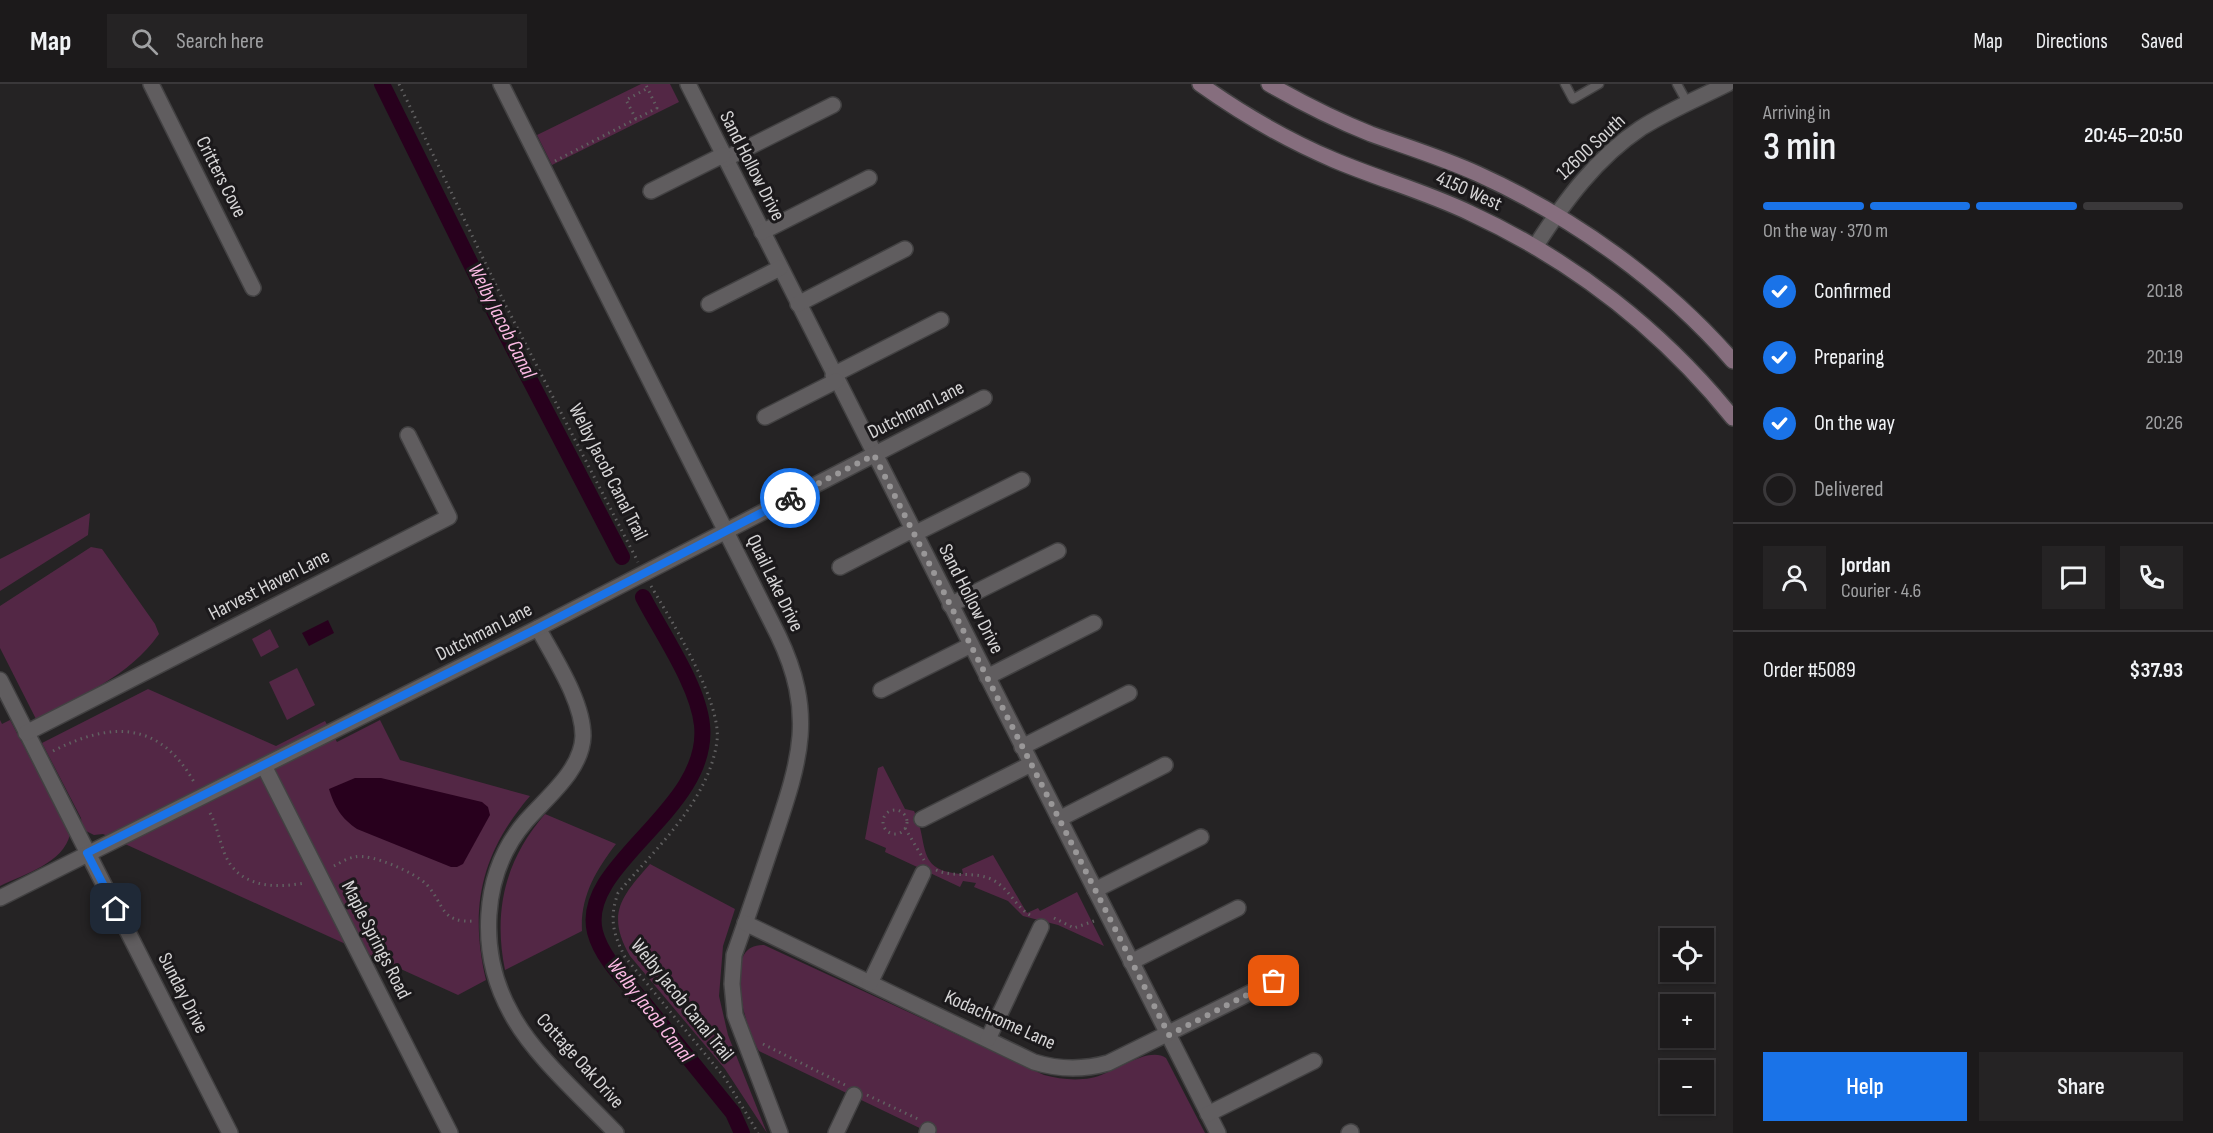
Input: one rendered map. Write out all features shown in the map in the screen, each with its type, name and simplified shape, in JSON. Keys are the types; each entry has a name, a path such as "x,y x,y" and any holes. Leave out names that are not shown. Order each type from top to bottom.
{"street":[{"name":"Critters Cove","path":"151,84 253,288"},
{"name":"Quail Lake Drive","path":"501,84 786,652 797,688 801,723 796,770 734,955 732,998 741,1033 780,1133"},
{"name":"Sand Hollow Drive","path":"688,84 1218,1133"},
{"name":"4150 West","path":"1200,84 1246,115 1307,148 1448,203 1535,247 1617,302 1697,376 1733,418"},
{"name":"4150 West","path":"1269,84 1332,117 1478,174 1556,215 1636,270 1680,307 1733,361"},
{"name":"12600 South","path":"1535,247 1569,195 1617,147 1642,128 1727,84"},
{"path":"651,191 833,105"},
{"path":"762,232 869,178"},
{"path":"798,304 905,249"},
{"path":"709,304 780,268"},
{"path":"765,417 941,320"},
{"name":"Dutchman Lane","path":"0,898 538,628 984,398"},
{"name":"Harvest Haven Lane","path":"26,733 449,517 408,435"},
{"path":"840,567 1022,480"},
{"path":"950,605 1058,551"},
{"path":"987,677 1094,623"},
{"name":"Cottage Oak Drive","path":"538,628 579,709 583,739 578,759 566,778 522,825 506,852 494,881 489,907 488,938 499,986 511,1014 531,1043 616,1133"},
{"path":"881,690 970,645"},
{"name":"Sunday Drive","path":"0,680 231,1133"},
{"path":"1022,747 1129,693"},
{"path":"922,819 1031,764"},
{"path":"1059,819 1165,765"},
{"name":"Maple Springs Road","path":"264,766 450,1133"},
{"path":"1095,890 1202,837"},
{"path":"870,983 922,873"},
{"path":"1131,962 1238,908"},
{"path":"988,1039 1041,920"},
{"name":"Kodachrome Lane","path":"745,923 1034,1062 1071,1069 1108,1063 1169,1035 1274,981"},
{"path":"1208,1114 1314,1060"},
{"path":"836,1133 856,1092"}],"lane":[{"path":"1565,84 1573,99 1599,84"},
{"path":"1677,84 1688,104"}],"path":[{"name":"Welby Jacob Canal Trail","path":"399,84 506,306 702,681 713,710 717,739 709,770 693,803 618,893 612,910 614,936 625,957 725,1078 758,1133"},
{"path":"543,167 636,119 657,108 648,86 626,100 636,119"},
{"path":"52,751 101,731 134,733 166,748 184,766 194,782"},
{"path":"905,828 899,833 888,832 883,826 883,818 891,810 899,810 907,818 905,828 929,865 953,876 981,876 992,880 1011,893 1024,911 1041,920 1074,928 1107,914"},
{"path":"210,813 228,861 243,877 270,887 304,883"},
{"path":"334,866 361,856 393,866 425,883 445,914 452,919 475,921"},
{"path":"759,1039 768,1048 925,1128"}],"shaded area":[{"path":"641,84 670,84 679,102 552,165 537,135"},
{"path":"90,513 88,535 0,591 0,559"},
{"path":"91,547 102,549 155,624 159,634 147,649 119,674 36,719 0,648 0,606"},
{"path":"328,620 334,633 309,646 302,633"},
{"path":"270,629 279,647 261,657 252,639"},
{"path":"297,668 315,705 287,720 269,682"},
{"path":"148,689 276,746 325,721 337,742 380,720 400,760 530,796 513,817 500,839 483,882 479,929 486,980 458,995 103,834 94,835 82,829 81,818 42,743"},
{"path":"0,720 2,724 10,720 70,834 60,853 52,860 0,886"},
{"path":"883,766 905,809 914,811 926,854 937,868 963,874 962,869 993,855 1027,913 1038,908 1040,911 1077,892 1104,946 1058,925 1023,916 1008,901 974,887 976,883 963,881 960,887 885,852 886,848 865,839 878,768"},
{"path":"355,778 381,778 482,802 488,807 490,815 463,864 451,867 357,829 347,821 336,807 329,789"},
{"path":"545,814 616,844 591,884 584,907 582,931 505,970 501,927 506,887 520,849"},
{"path":"650,864 735,909 723,946 719,996 728,1035 767,1133 725,1069 630,956 623,941 619,929 620,907 631,886"},
{"path":"764,945 1044,1075 1067,1079 1091,1078 1140,1058 1159,1055 1166,1058 1205,1133 930,1133 759,1051 743,1008 739,972 742,958 750,948"}],"waterway":[{"name":"Welby Jacob Canal","path":"382,84 496,315 622,557"},
{"name":"Welby Jacob Canal","path":"643,597 694,693 702,725 699,756 687,784 668,810 624,859 606,883 595,907 595,932 609,961 733,1113 742,1133"}],"way so far":[{"path":"790,498 874,455 1169,1035 1274,981"}],"route":[{"path":"116,909 87,853 538,628 790,498"}]}
